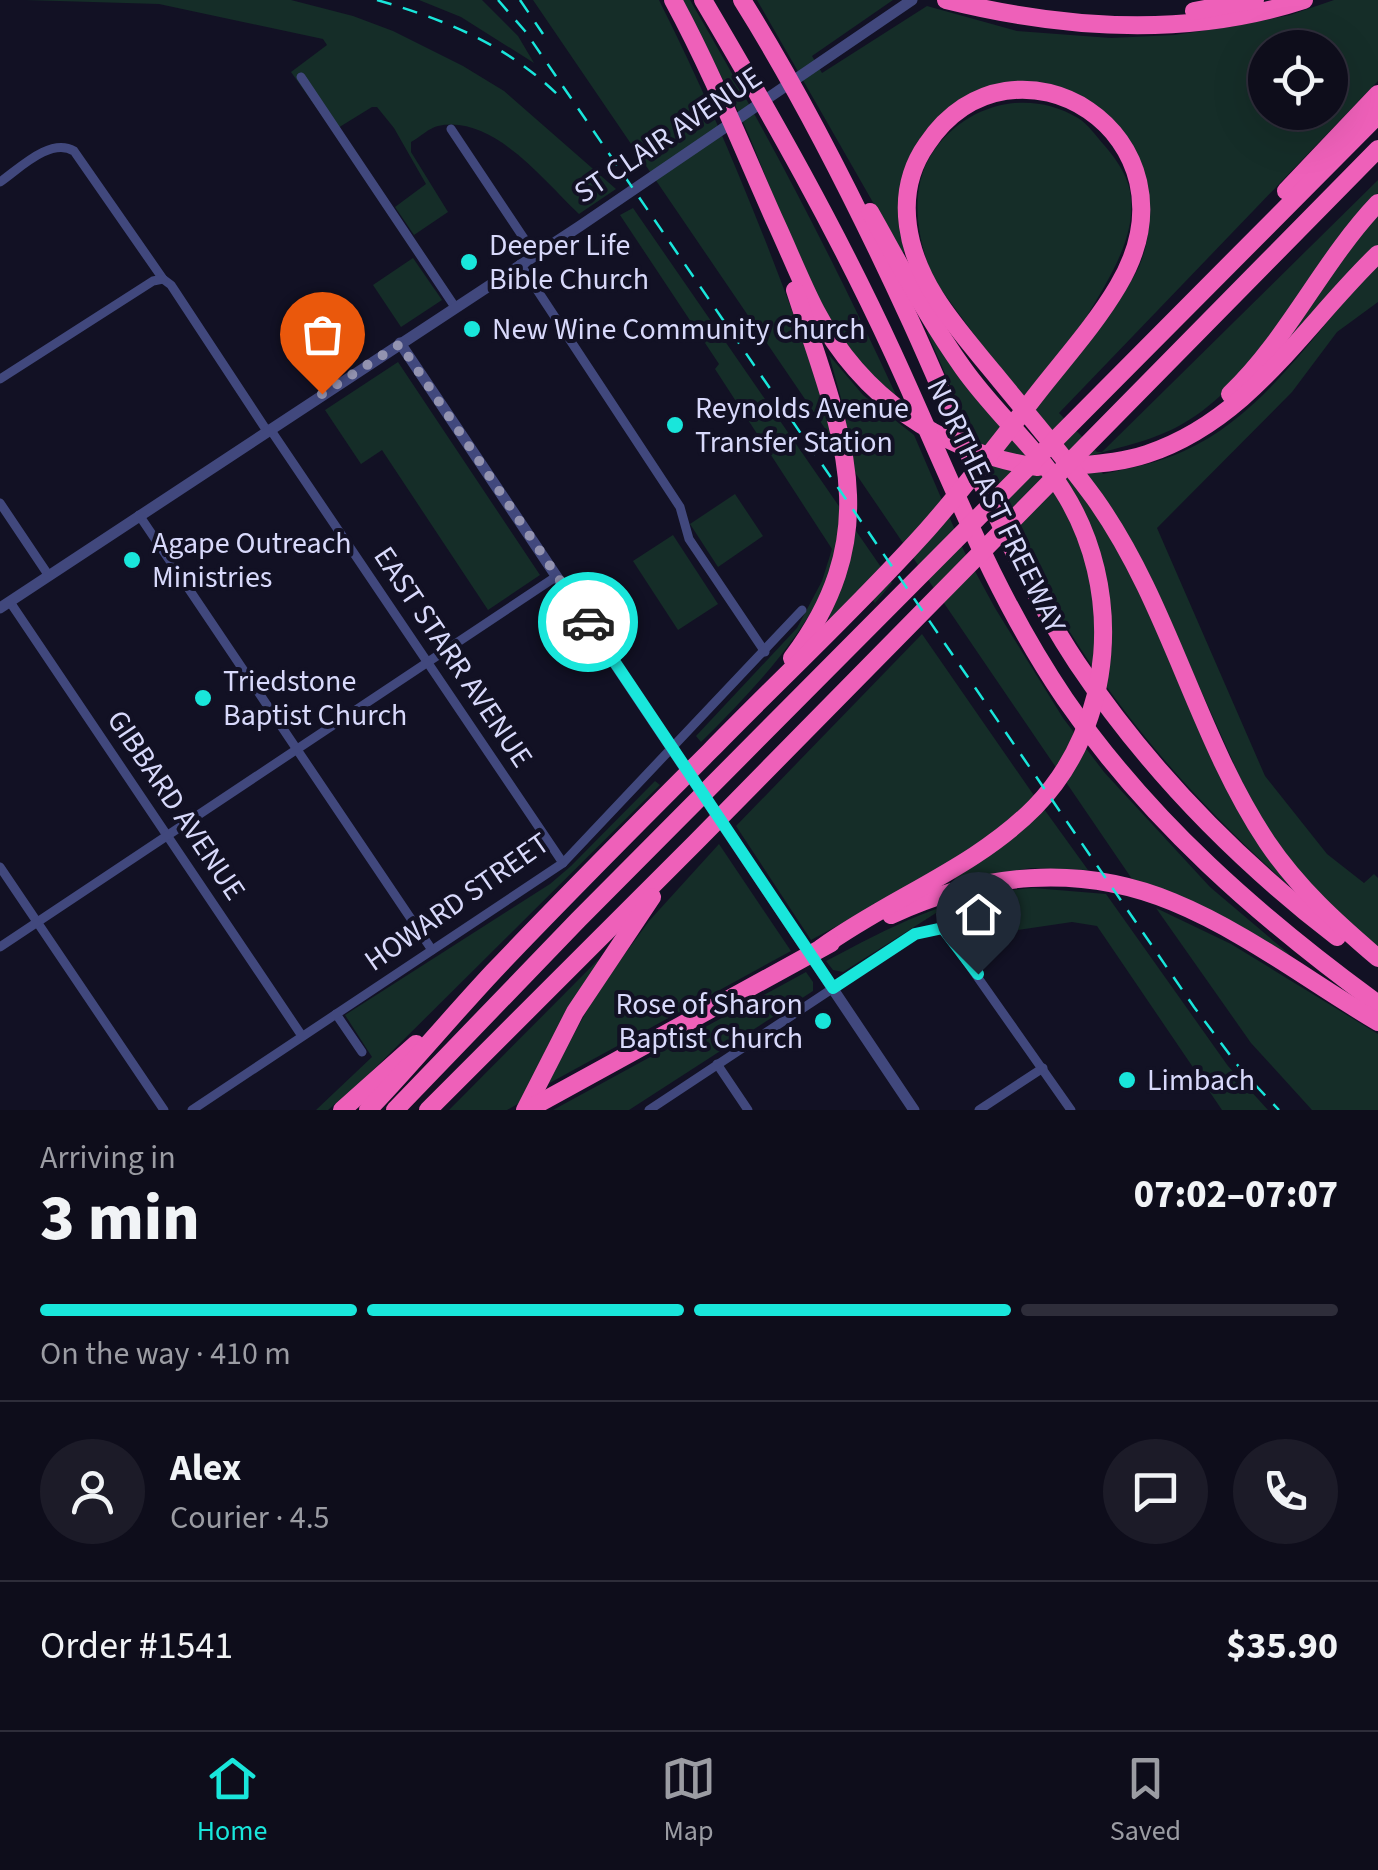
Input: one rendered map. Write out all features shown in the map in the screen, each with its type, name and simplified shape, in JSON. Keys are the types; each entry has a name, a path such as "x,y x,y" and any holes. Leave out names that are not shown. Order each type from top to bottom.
{"highway":[{"path":"673,0 720,94 816,312 833,340 866,382 900,412 941,438 1035,467 1119,462 1172,445 1219,417 1264,380 1378,254"},
{"name":"NORTHEAST FREEWAY","path":"703,0 852,267 1002,593 1066,701 1157,814 1204,864 1278,928 1378,1004"},
{"name":"NORTHEAST FREEWAY","path":"742,0 776,53 875,246 1017,559 1077,662 1154,766 1200,816 1252,868 1378,966"},
{"path":"947,0 1034,18 1182,25 1304,0"},
{"path":"1105,24 1136,16 1168,15 1255,0"},
{"path":"776,53 943,340 1049,470 1071,504 1096,566 1104,624 1094,702 1075,750 1044,796 1020,821 973,856 858,920 821,948"},
{"path":"368,1110 486,980 929,527 1040,390 1100,315 1132,262 1141,234 1143,195 1127,149 1107,124 1085,107 1057,95 1021,91 985,97 954,114 940,126 919,156 912,171 906,210 919,266 940,306 1094,498 1116,531 1147,587 1233,781 1266,840 1310,896 1378,958"},
{"path":"1245,246 1272,206 1378,94"},
{"path":"395,1110 1074,418 1378,115"},
{"path":"428,1110 1378,149"},
{"path":"1340,190 1378,162"},
{"path":"1098,462 1164,440 1222,402 1244,380 1331,259 1378,203"},
{"path":"754,707 808,636 839,568 849,482 837,414 770,208"},
{"path":"526,1110 574,1012 668,871"},
{"path":"526,1110 821,948 936,895 1028,877 1088,880 1172,901 1240,936 1378,1022"},
{"path":"342,1110 486,980"}],"street":[{"name":"ST CLAIR AVENUE","path":"5,605 580,226 912,0"},
{"path":"300,77 455,307"},
{"path":"451,129 535,254"},
{"name":"EAST STARR AVENUE","path":"0,182 56,146 68,147 83,160 562,863"},
{"path":"520,264 680,507 689,539 765,652"},
{"path":"0,379 153,281 163,279"},
{"path":"400,344 914,1110"},
{"path":"0,503 49,576"},
{"path":"139,516 432,950"},
{"path":"0,947 557,576"},
{"name":"GIBBARD AVENUE","path":"5,605 302,1036"},
{"name":"HOWARD STREET","path":"192,1110 562,863 802,610"},
{"path":"0,867 164,1110"},
{"path":"649,1110 915,934 943,928 1072,1110"},
{"path":"336,1014 362,1052"},
{"path":"717,1064 748,1110"},
{"path":"979,1110 1043,1068"}],"green space":[{"path":"25,0 291,0 353,16 393,31 504,91 616,189 579,214 534,168 498,140 458,125 438,126 411,142 411,152 448,212 414,235 395,207 426,184 394,128 377,107 372,107 333,131 291,72 327,45 323,39 159,4"},
{"path":"419,0 482,0 518,36 534,63 461,17"},
{"path":"533,0 659,0 753,210 834,425 847,420 829,355 863,395 914,435 964,551 1063,718 1104,772 1210,887 1289,954 1286,957 1173,893 1132,879"},
{"path":"682,0 690,0 772,146 896,395 868,370 825,311 792,243 742,120"},
{"path":"757,0 893,0 812,56 822,73 927,6 1017,31 1111,38 1174,35 1236,26 1290,15 1334,0 1378,0 1378,81 1348,112 1348,30 1248,30 1248,130 1331,130 1059,413 1097,452 1102,452 1378,180 1378,193 1287,316 1239,377 1212,403 1161,434 1090,456 1103,474 1164,459 1214,434 1266,392 1378,265 1378,302 1337,332 1292,392 1157,528 1265,776 1327,854 1364,883 1374,874 1378,878 1378,947 1351,927 1302,875 1267,829 1146,568 934,280 928,266 920,234 918,201 931,155 944,138 978,113 997,106 1038,104 1085,123 1114,157 1128,184 1131,215 1124,246 1086,318 1107,305 1133,278 1148,233 1146,184 1128,140 1097,107 1062,90 1035,92 950,112 934,121 919,146 906,251 902,253"},
{"path":"633,208 892,583 875,603 862,588 830,619 823,591 783,652 701,742 696,736 797,628 822,581 832,549 715,369 719,364 620,215"},
{"path":"1378,213 1378,245 1259,375 1337,262"},
{"path":"413,258 442,300 401,327 373,285"},
{"path":"930,330 1055,488 1084,547 1105,655 1112,649 1109,597 1050,460 1074,481 1098,512 1290,881 1287,884 1168,764 1115,699 1068,629 1010,521 927,332"},
{"path":"398,362 540,575 488,610 382,450 361,464 325,410"},
{"path":"735,494 763,536 718,567 690,524"},
{"path":"673,535 718,604 678,630 633,561"},
{"path":"922,634 1035,797 956,858 811,940 736,826"},
{"path":"655,781 660,785 362,1081 328,1110 316,1110 372,1057 345,1015 550,884"},
{"path":"1044,809 1088,870 1031,868 956,881 954,877"},
{"path":"719,844 791,951 546,1085 597,992 649,921"},
{"path":"1033,888 1106,894 1228,1066 1268,1110 1222,1110 1097,926 1072,922 977,936 967,941 950,920 936,913 843,972 833,970 826,961 901,923 950,904"},
{"path":"1156,908 1231,944 1378,1034 1378,1110 1312,1110 1251,1043"},
{"path":"601,961 523,1101 507,1110 449,1110"},
{"path":"806,972 813,982 813,991 629,1110 553,1110"}],"railway":[{"path":"377,0 473,36 517,61 557,94"},
{"path":"498,0 525,31 1194,1007 1242,1071 1279,1110"},
{"path":"520,0 543,34"}],"way so far":[{"path":"322,394 400,344 588,622"}],"place":[{"name":"Deeper Life Bible Church","path":"469,262"},
{"name":"New Wine Community Church","path":"472,329"},
{"name":"Reynolds Avenue Transfer Station","path":"675,425"},
{"name":"Agape Outreach Ministries","path":"132,560"},
{"name":"Triedstone Baptist Church","path":"203,698"},
{"name":"Rose of Sharon Baptist Church","path":"823,1021"},
{"name":"Limbach","path":"1127,1080"}],"route":[{"path":"588,622 833,988 915,934 943,928 978,974"}]}
